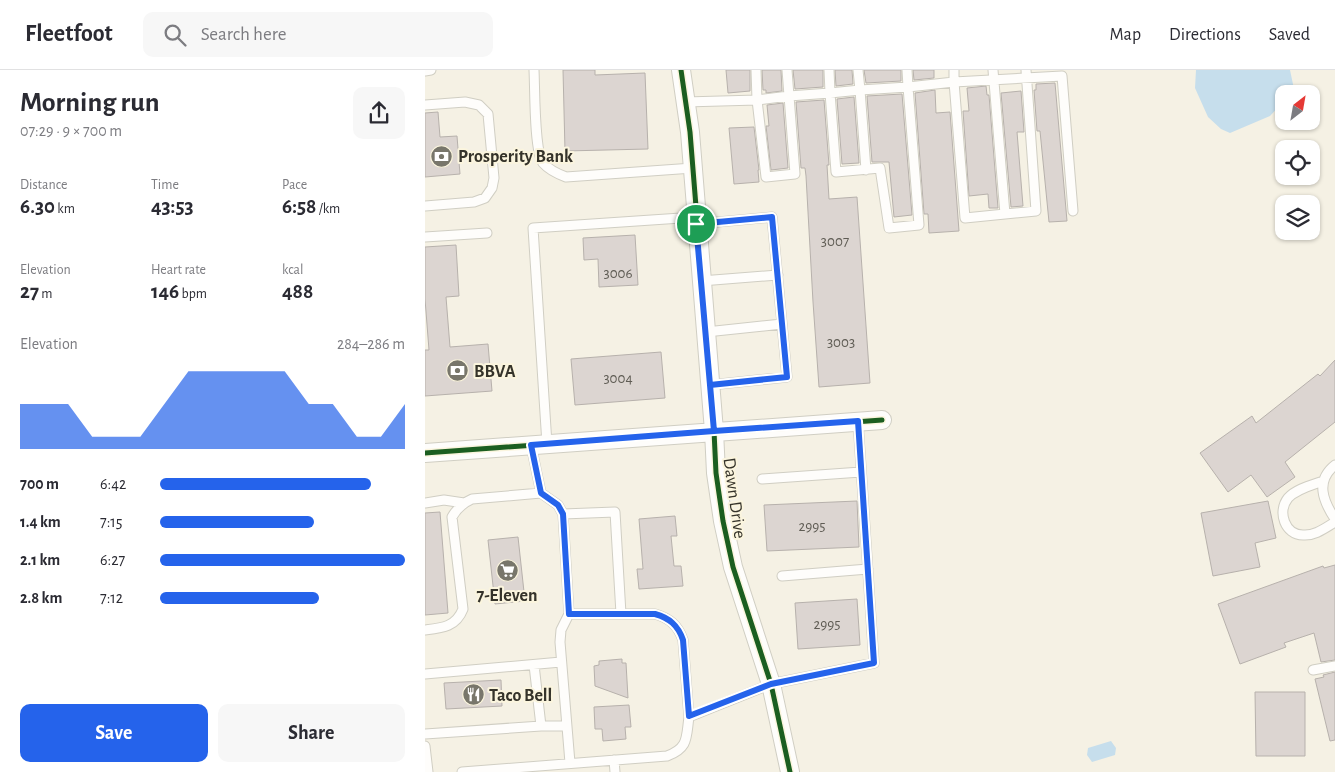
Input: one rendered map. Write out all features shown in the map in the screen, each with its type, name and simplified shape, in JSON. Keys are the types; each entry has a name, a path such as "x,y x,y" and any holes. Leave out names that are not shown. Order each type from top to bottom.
{"street":[{"name":"Dawn Drive","path":"681,70 693,168 716,473 733,568 771,684 790,772"},
{"path":"425,453 882,420"}],"lane":[{"path":"425,72 431,70"},
{"path":"535,70 538,147 543,162 555,173 567,177 693,168"},
{"path":"755,70 766,177 795,174 787,70"},
{"path":"829,70 836,172 880,168 889,228 919,225 907,70"},
{"path":"859,70 866,170"},
{"path":"954,70 965,218 1036,211 1026,74"},
{"path":"685,102 757,100 908,87 993,75 1061,73 1073,211"},
{"path":"993,75 1005,214"},
{"path":"425,105 465,102 479,105 488,114 494,178 492,188 485,198 474,202 425,206"},
{"path":"541,493 533,228 681,218 696,224 772,217 787,377 710,385"},
{"path":"425,237 487,233"},
{"path":"701,281 778,275"},
{"path":"706,332 782,324"},
{"path":"689,716 771,684 874,663 858,421"},
{"path":"1323,481 1295,493 1289,497 1285,504 1283,521 1288,529 1294,533 1303,535 1313,534 1335,520 1328,509 1323,495 1323,481 1327,472 1335,465"},
{"path":"762,479 861,472"},
{"path":"425,630 443,628 450,625 457,620 463,609 451,517 464,503 472,499 541,493 558,505 563,514 569,614 561,630 560,642 570,763"},
{"path":"425,503 444,500 464,503"},
{"path":"563,514 615,512 621,614"},
{"path":"782,576 868,569"},
{"path":"462,772 537,769 570,763 667,756 678,752 686,741 689,716 683,640 680,631 673,622 655,614 569,614"},
{"path":"425,674 561,662"},
{"path":"534,665 541,726"},
{"path":"1313,670 1335,666"},
{"path":"425,734 567,726"},
{"path":"425,746 427,772"},
{"path":"614,760 615,772"}],"water":[{"path":"1196,70 1290,70 1293,85 1275,85 1275,111 1270,116 1230,133 1221,129 1208,117 1195,88"},
{"path":"1111,741 1116,748 1115,755 1092,762 1087,755 1088,748"}],"building":[{"path":"563,70 595,70 595,75 645,73 648,149 565,151"},
{"path":"726,70 750,70 750,91 728,93"},
{"path":"762,70 781,70 782,91 766,93 766,90 763,90"},
{"path":"793,70 823,70 823,87 795,89"},
{"path":"835,70 852,70 853,84 836,86"},
{"path":"864,70 901,70 901,81 866,83"},
{"path":"913,70 934,70 934,78 914,80"},
{"path":"1055,83 1067,221 1049,222 1040,131 1037,131 1034,90 1036,90 1036,84"},
{"path":"986,86 987,95 989,95 998,208 989,208 988,194 969,196 963,111 969,111 967,88"},
{"path":"935,90 936,113 950,112 959,231 929,233 928,214 924,214 915,93"},
{"path":"1021,91 1024,132 1017,132 1023,206 1011,207 1001,93"},
{"path":"902,94 912,215 894,217 889,162 872,162 867,96"},
{"path":"854,97 859,163 842,164 837,99"},
{"path":"824,100 829,165 827,165 829,199 857,197 870,383 819,387 806,176 805,168 801,168 796,102"},
{"path":"783,103 788,168 771,170 766,126 769,126 767,105"},
{"name":"Prosperity Bank","path":"438,112 440,137 457,136 460,174 425,177 425,113"},
{"path":"754,127 759,182 734,184 729,128"},
{"path":"635,235 638,285 599,287 598,259 584,260 583,238"},
{"name":"BBVA","path":"456,245 459,296 446,297 450,347 488,344 492,391 425,396 425,350 429,350 425,299 425,247"},
{"path":"661,352 665,398 575,405 571,359"},
{"path":"1335,360 1335,422 1285,462 1295,477 1267,497 1251,475 1228,492 1200,453 1252,416 1256,423 1318,374 1320,376"},
{"path":"857,501 859,547 767,551 764,505"},
{"path":"1268,501 1276,538 1255,543 1260,567 1213,576 1201,513"},
{"path":"440,512 448,613 425,615 425,513"},
{"path":"675,516 677,536 671,536 674,566 681,566 683,586 639,589 637,569 643,569 639,519"},
{"name":"7-Eleven","path":"518,537 525,601 495,604 488,540"},
{"path":"1335,565 1335,660 1321,662 1314,633 1284,643 1286,647 1240,664 1218,604 1323,566 1324,568"},
{"path":"857,599 860,645 798,649 795,603"},
{"path":"622,659 622,663 626,663 628,698 595,686 594,666 599,665 599,661"},
{"path":"1335,672 1335,740 1330,741 1315,679"},
{"name":"Taco Bell","path":"501,680 502,706 446,709 444,683"},
{"path":"1255,692 1305,692 1305,756 1256,756"},
{"path":"629,705 631,727 625,727 626,739 603,741 602,729 595,729 594,707"}],"cycle path":[{"path":"681,70 690,132 716,473 723,521 733,567 771,684 790,772"},
{"path":"425,453 882,420"}],"place":[{"name":"Prosperity Bank","path":"442,156"},
{"name":"BBVA","path":"458,371"},
{"name":"7-Eleven","path":"507,570"},
{"name":"Taco Bell","path":"473,695"}],"route":[{"path":"696,224 714,431 531,445 541,493 558,505 563,514 569,614 655,614 673,622 680,631 683,640 689,716 771,684 874,663 858,421 714,431 710,385 787,377 772,217 696,224"}]}
